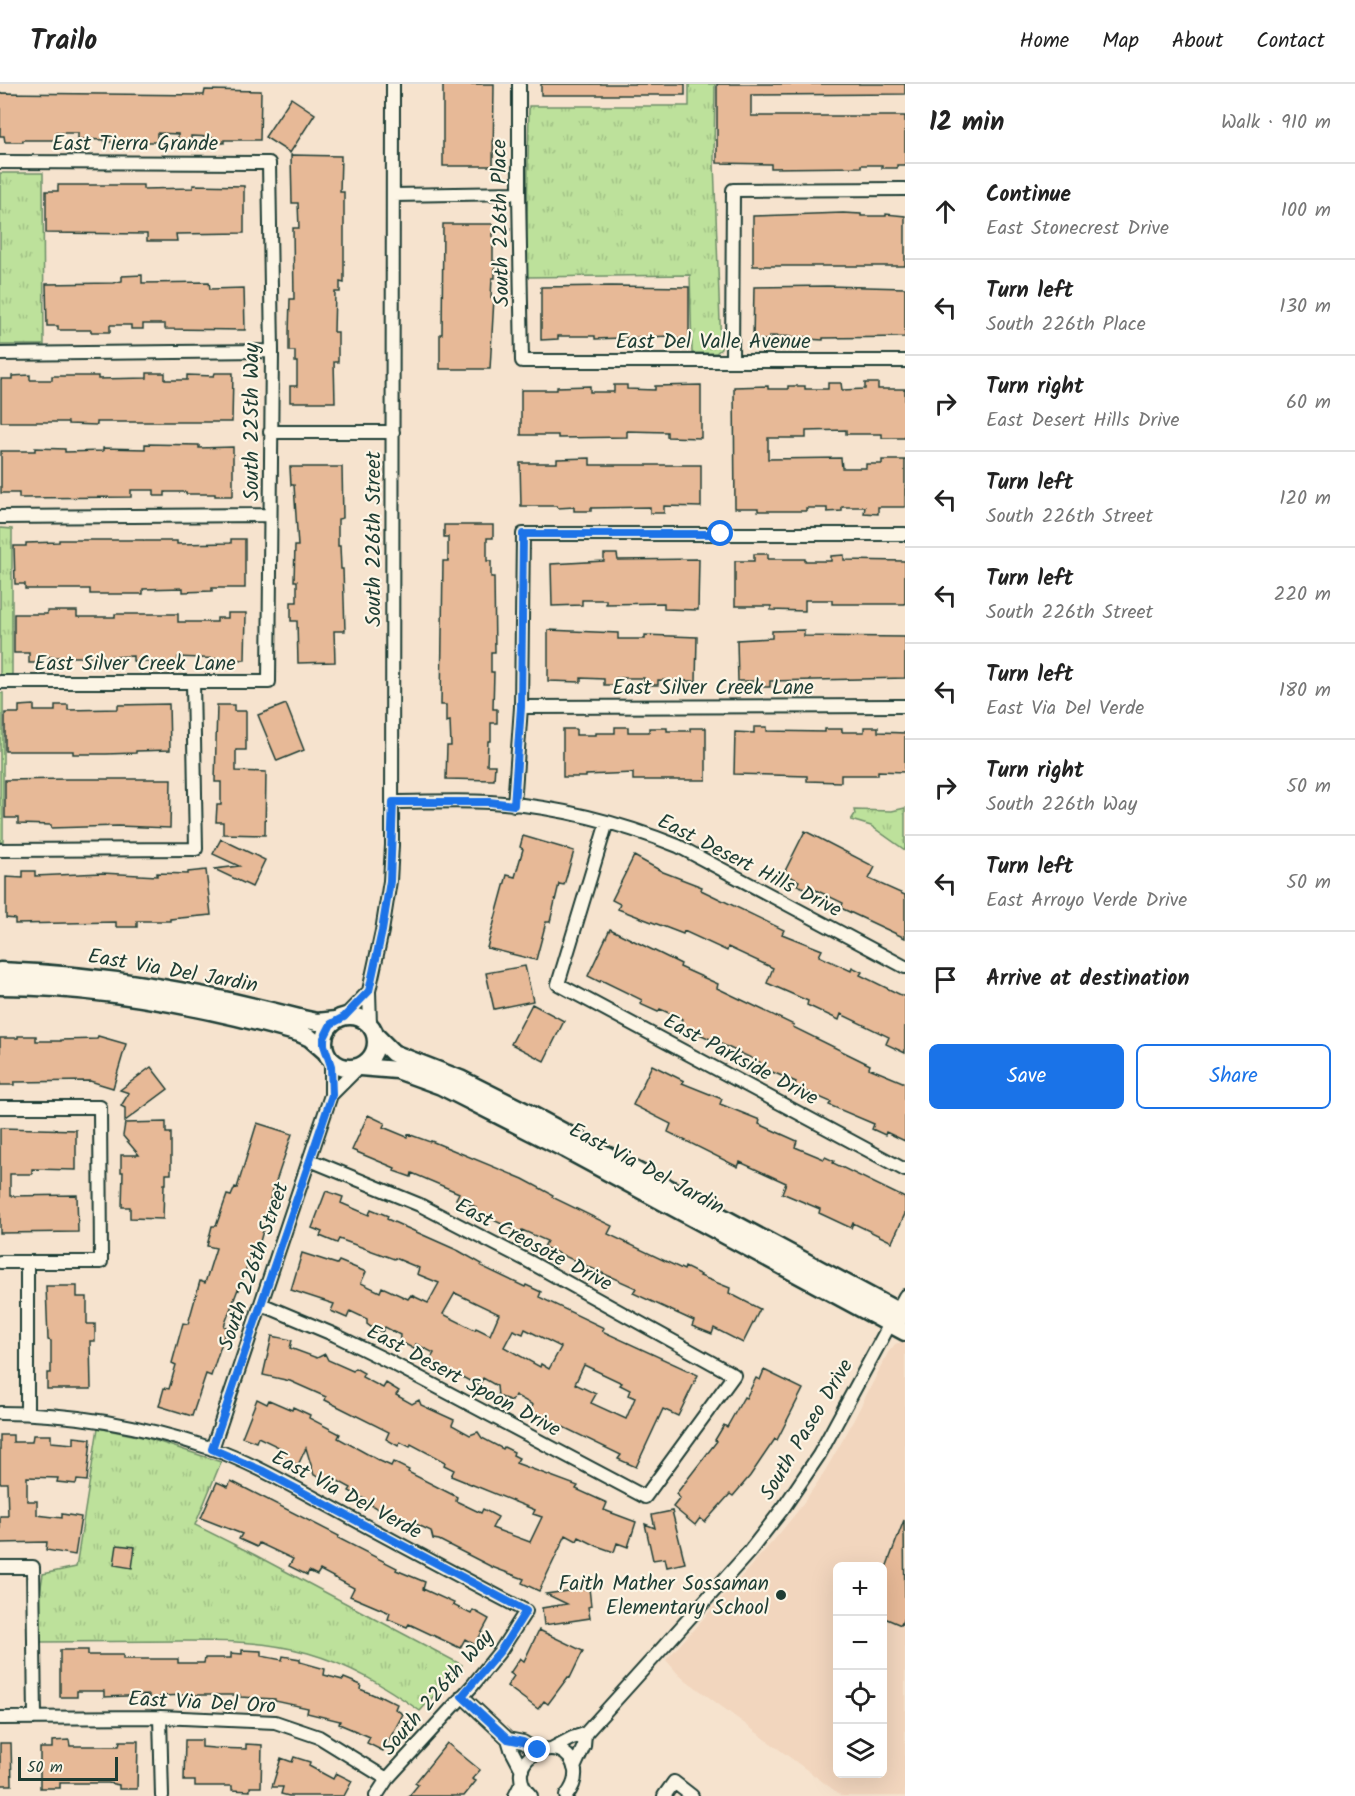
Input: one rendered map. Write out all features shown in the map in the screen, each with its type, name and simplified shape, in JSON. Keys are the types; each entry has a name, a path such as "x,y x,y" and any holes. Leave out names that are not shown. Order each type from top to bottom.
{"street":[{"name":"South 226th Street","path":"373,1030 369,991 390,881 393,802 393,84"},
{"name":"South 226th Place","path":"519,84 522,361"},
{"name":"East Tierra Grande","path":"0,162 269,163"},
{"name":"South 225th Way","path":"269,163 272,351 269,682"},
{"path":"732,361 733,190 905,189"},
{"path":"393,195 519,193"},
{"path":"0,354 272,351"},
{"name":"East Del Valle Avenue","path":"522,361 905,361"},
{"path":"270,432 393,432"},
{"path":"0,517 270,514"},
{"path":"514,805 521,707 523,534 905,534"},
{"name":"East Silver Creek Lane","path":"0,682 269,682"},
{"path":"0,850 196,849 193,682"},
{"name":"East Silver Creek Lane","path":"521,707 905,706"},
{"name":"East Desert Hills Drive","path":"393,802 489,802 554,810 639,830 678,846 905,967"},
{"name":"East Parkside Drive","path":"607,822 558,984 905,1170"},
{"name":"East Via Del Jardin","path":"0,971 135,982 223,999 317,1022 340,1018"},
{"name":"East Via Del Jardin","path":"0,986 74,990 185,1006 299,1033 318,1043 327,1054"},
{"path":"340,1018 358,1017 373,1030 377,1043 372,1057 359,1067 341,1066 327,1054 324,1038 327,1030 369,991"},
{"name":"East Via Del Jardin","path":"373,1030 393,1053 460,1080 528,1113 899,1312 905,1332"},
{"name":"South 226th Street","path":"212,1449 332,1095 331,1066 327,1054"},
{"name":"South 226th Street","path":"332,1095 359,1067"},
{"name":"East Via Del Jardin","path":"359,1067 398,1070 441,1086 899,1312"},
{"path":"0,1107 100,1107 101,1262 0,1262"},
{"name":"East Creosote Drive","path":"310,1160 420,1205 734,1375 645,1497"},
{"path":"27,1262 27,1413"},
{"name":"East Desert Spoon Drive","path":"261,1304 392,1362 645,1497"},
{"name":"South Paseo Drive","path":"545,1750 585,1734 749,1552 784,1507 819,1455 899,1312"},
{"name":"East Via Del Verde","path":"0,1413 85,1417 129,1425 212,1449 263,1471 526,1611"},
{"path":"0,1567 33,1567 35,1717"},
{"name":"South 226th Way","path":"376,1796 387,1779 501,1650 526,1611"},
{"path":"462,1696 508,1739 531,1796"},
{"path":"160,1717 162,1796"},
{"name":"East Via Del Oro","path":"0,1718 160,1717 274,1722 319,1737 387,1779"},
{"name":"South Paseo Drive","path":"574,1768 584,1746 585,1734"},
{"path":"508,1739 566,1755 574,1768 574,1785 566,1796"},
{"path":"515,1796 531,1755 545,1750"},
{"path":"664,1796 674,1782 692,1796"},
{"path":"574,1785 582,1796"}],"shaded area":[{"name":"Faith Mather Sossaman Elementary School","path":"905,1343 905,1796 842,1796 679,1675 666,1660 797,1512 822,1476 848,1431 888,1353 895,1344"}],"green space":[{"path":"689,84 715,84 714,162 721,349 716,353 692,353 690,275 526,277 529,106 689,106"},
{"path":"0,173 43,173 44,345 0,345"},
{"path":"0,528 12,529 12,676 0,676"},
{"path":"0,693 3,693 3,842 0,842"},
{"path":"905,808 905,850 871,826 851,820 855,814 854,810 892,811"},
{"path":"98,1428 147,1438 221,1462 195,1525 462,1665 420,1711 353,1670 308,1653 277,1646 213,1641 40,1642 40,1593 43,1574 76,1567"}],"building":[{"path":"443,84 494,84 493,166 443,166"},
{"path":"541,84 685,84 685,95 541,95"},
{"path":"717,84 905,84 905,94 751,95 751,116 905,116 905,165 897,165 897,168 861,165 861,167 771,168 771,164 717,163"},
{"path":"205,90 261,91 260,140 224,140 224,143 213,143 213,137 191,136 191,141 178,141 178,134 157,133 157,142 105,142 105,140 78,139 78,133 56,133 56,140 5,142 4,136 0,136 0,93 204,95"},
{"path":"291,98 315,114 290,153 265,137"},
{"path":"291,155 341,156 340,192 344,192 344,283 340,282 340,292 335,292 334,332 338,332 338,362 334,362 335,402 290,402 290,386 297,386 297,362 295,362 295,351 289,351 289,333 290,299 294,299 293,228 299,228 298,203 292,203"},
{"path":"58,185 143,185 143,189 193,188 193,185 244,186 244,233 176,234 177,241 147,241 147,234 46,233 46,191 58,191"},
{"path":"861,214 861,216 886,216 886,214 905,216 905,266 753,266 753,216"},
{"path":"443,224 493,224 495,278 492,278 491,298 494,298 490,369 440,369"},
{"path":"142,275 142,283 209,282 210,289 244,288 245,330 165,329 165,324 143,324 143,329 131,329 131,325 110,325 110,332 91,332 91,330 58,330 58,326 47,326 46,284 113,283 122,281 122,276"},
{"path":"541,287 689,287 689,339 672,339 672,336 595,339 595,336 558,336 558,339 541,340"},
{"path":"754,287 905,288 905,337 823,338 823,340 807,339 807,337 769,336 769,340 753,340"},
{"path":"147,373 165,373 165,380 187,380 187,375 214,376 215,373 233,373 232,422 97,422 97,425 68,424 68,422 1,422 1,379 30,375 30,380 52,380 52,376 98,376 98,379 147,378"},
{"path":"828,383 841,383 842,390 865,389 865,383 878,383 878,389 905,389 905,438 882,438 882,434 846,434 846,430 806,431 806,438 768,438 768,459 841,458 842,468 866,468 866,464 882,464 882,460 905,460 905,507 878,507 878,514 864,513 865,507 842,507 842,511 827,512 827,508 806,508 806,511 758,511 758,508 735,508 734,387 768,386 768,389 788,389 788,386 805,386 805,389 828,389"},
{"path":"614,385 627,385 627,389 655,390 655,386 701,385 701,438 667,437 667,432 627,431 627,437 558,438 558,435 521,435 521,390 557,390 557,387 590,386 590,392 614,392"},
{"path":"145,444 199,445 199,448 233,447 233,496 165,492 165,496 154,496 154,490 131,490 131,497 19,498 19,493 1,493 1,451 35,451 35,448 65,449 65,452 103,451 103,448 145,449"},
{"path":"590,458 590,465 701,465 701,507 664,506 664,513 650,513 650,507 591,508 591,511 574,511 574,507 521,506 520,463 557,463 557,459"},
{"path":"290,467 342,467 343,518 338,519 338,546 340,546 341,569 343,569 345,631 334,631 335,662 298,663 297,621 291,621 291,602 297,602 297,581 294,581 295,546 298,546 294,485 291,485"},
{"path":"444,525 493,525 493,538 487,538 487,561 491,561 491,577 494,577 495,652 491,652 491,672 494,672 493,709 497,709 497,723 491,723 487,765 495,765 494,780 446,779 447,746 451,746 450,721 446,722 446,705 441,705 443,561 448,561 448,537 444,537"},
{"path":"231,539 245,539 245,588 212,588 212,591 183,592 183,588 143,589 143,594 90,594 90,589 25,589 25,584 15,584 14,546 26,546 26,543 59,542 59,540 144,540 177,541 177,544 231,543"},
{"path":"604,554 617,554 618,560 699,559 698,610 664,609 664,603 606,604 606,600 582,600 582,605 552,606 551,564 604,561"},
{"path":"754,554 768,554 768,559 805,559 805,561 831,561 831,556 844,555 844,560 905,561 905,604 832,604 832,600 805,600 805,611 771,610 771,606 735,606 735,561 754,561"},
{"path":"47,611 77,611 77,617 115,617 115,614 178,614 178,622 217,622 217,618 228,618 228,613 246,613 245,660 178,657 178,663 161,663 161,661 133,661 133,656 111,657 111,662 93,662 93,657 43,657 43,663 29,663 29,653 14,653 14,614 47,614"},
{"path":"548,630 618,633 618,639 645,639 645,635 697,637 696,681 658,680 658,685 644,685 644,678 617,678 617,685 604,685 604,679 581,678 581,682 548,681"},
{"path":"804,630 804,636 905,637 905,678 770,681 770,687 759,687 759,681 738,681 737,640 772,638 772,631"},
{"path":"169,704 170,750 106,754 73,754 73,751 5,751 5,713 19,713 19,706 34,705 34,711 55,711 55,705 68,705 68,710 118,709 118,705"},
{"path":"286,704 304,750 277,761 258,715"},
{"path":"217,705 234,705 234,711 246,711 246,750 236,750 236,771 266,772 265,835 223,834 223,822 216,822 217,805 221,805 221,782 215,782"},
{"path":"615,727 628,727 628,732 649,732 649,728 690,731 690,728 706,728 706,780 633,780 633,773 563,777 563,729 576,729 576,735 596,735 596,733 615,733"},
{"path":"754,727 767,727 767,731 825,732 825,729 842,729 842,732 864,732 864,727 878,727 878,732 905,733 905,772 878,771 878,775 841,775 841,782 807,781 807,776 734,774 735,732 754,733"},
{"path":"171,779 170,828 118,826 51,828 51,825 18,824 18,818 5,818 5,780"},
{"path":"805,831 875,867 869,879 905,895 905,938 841,908 843,903 816,890 815,893 797,885 799,881 784,873"},
{"path":"523,836 574,851 564,885 559,884 550,922 546,922 536,960 487,948 507,875 515,877 523,849 520,847"},
{"path":"221,839 265,860 252,887 214,869 239,866 213,854"},
{"path":"634,856 663,872 702,887 701,890 784,930 782,934 822,950 819,956 851,971 852,967 862,972 860,975 905,997 905,1053 886,1044 889,1037 841,1014 839,1020 807,1005 808,1001 767,983 773,968 728,947 727,951 684,931 683,934 618,909 620,904 612,900"},
{"path":"206,870 211,915 170,919 170,921 137,921 137,927 116,927 116,922 15,924 15,919 6,918 6,877 23,878 23,871 35,871 35,876 102,873 157,876 157,873 188,874 188,872"},
{"path":"610,929 681,964 680,967 718,984 717,988 870,1065 869,1068 905,1083 905,1141 886,1132 885,1135 872,1129 874,1124 829,1105 831,1102 794,1086 796,1082 758,1066 760,1062 680,1025 682,1019 660,1009 658,1012 640,1004 642,1000 588,976"},
{"path":"525,966 533,1001 494,1009 486,973"},
{"path":"532,1004 564,1021 544,1061 511,1044"},
{"path":"18,1036 36,1036 36,1041 61,1041 97,1039 98,1036 126,1044 113,1088 90,1081 14,1082 14,1085 0,1085 0,1038 18,1038"},
{"path":"652,1065 684,1081 682,1083 722,1099 720,1104 760,1120 759,1124 797,1141 795,1147 834,1161 833,1163 905,1198 905,1214 892,1242 853,1223 851,1228 819,1213 820,1209 782,1193 786,1183 740,1162 738,1167 668,1132 671,1124 633,1105"},
{"path":"151,1067 168,1089 125,1121 125,1108 121,1106 129,1093 120,1090"},
{"path":"368,1115 385,1123 383,1127 407,1137 408,1134 431,1141 523,1179 553,1195 552,1197 612,1226 608,1234 684,1270 685,1267 700,1276 730,1288 729,1293 760,1309 743,1343 714,1328 712,1334 692,1326 694,1321 633,1293 636,1288 544,1247 547,1241 522,1230 521,1233 474,1211 476,1207 456,1199 459,1193 412,1173 411,1177 394,1171 395,1168 352,1150"},
{"path":"166,1122 166,1133 171,1133 171,1174 166,1174 166,1184 164,1184 163,1219 130,1218 130,1207 122,1207 121,1155 139,1155 123,1136 125,1123"},
{"path":"257,1123 292,1134 270,1199 274,1201 267,1216 258,1249 253,1248 224,1326 227,1327 211,1376 206,1374 192,1416 159,1406 164,1388 169,1389 176,1365 172,1363 183,1323 188,1324 200,1281 205,1283 216,1248 207,1246 212,1226 216,1226 227,1195 231,1196 235,1187 237,1188"},
{"path":"0,1128 76,1130 76,1170 32,1169 32,1174 10,1174 10,1196 77,1195 78,1232 0,1233"},
{"path":"326,1191 343,1197 341,1203 369,1215 371,1209 388,1216 387,1219 459,1251 482,1264 481,1266 541,1292 539,1297 604,1328 602,1331 698,1375 678,1416 663,1409 636,1467 618,1459 621,1455 530,1411 533,1405 515,1395 512,1401 498,1396 497,1386 483,1378 479,1386 430,1360 434,1353 416,1344 414,1349 405,1344 399,1345 400,1335 385,1327 382,1332 367,1324 367,1319 350,1311 347,1318 331,1311 334,1304 291,1290 302,1253 337,1264 339,1261 366,1272 361,1283 380,1292 382,1287 408,1299 411,1295 428,1303 439,1283 417,1274 419,1268 339,1239 337,1243 320,1236 322,1232 312,1228","holes":["455,1293 499,1314 490,1335 443,1314","525,1329 561,1347 549,1369 541,1364 540,1367 504,1347 513,1330 523,1334","584,1365 622,1383 620,1385 630,1390 628,1395 635,1398 626,1419 591,1403 596,1394 575,1384"]},
{"path":"46,1286 77,1286 77,1297 87,1297 87,1324 95,1324 95,1341 90,1341 91,1389 47,1389 47,1373 51,1373 51,1341 48,1340"},
{"path":"272,1336 292,1340 290,1348 317,1358 325,1354 328,1360 353,1371 355,1368 364,1373 362,1377 383,1388 386,1383 399,1391 396,1395 412,1404 419,1400 421,1405 454,1420 452,1425 470,1435 478,1432 482,1438 514,1452 513,1455 519,1458 516,1463 578,1486 576,1489 607,1503 604,1510 636,1522 628,1547 617,1543 614,1552 579,1537 577,1541 566,1535 539,1591 522,1583 524,1579 492,1567 433,1539 431,1531 416,1524 414,1528 401,1521 403,1519 382,1508 381,1511 371,1505 372,1503 349,1491 351,1488 329,1476 328,1480 314,1475 306,1448 298,1465 281,1458 285,1450 258,1437 256,1442 242,1437 257,1399 267,1404 269,1400 310,1415 309,1418 340,1434 338,1438 380,1461 391,1466 393,1462 457,1497 456,1501 481,1513 483,1509 498,1517 492,1528 530,1542 542,1517 533,1514 535,1510 451,1476 454,1470 444,1465 445,1462 411,1444 410,1447 400,1442 398,1446 386,1439 389,1432 325,1400 326,1397 290,1381 263,1375"},
{"path":"764,1370 803,1389 777,1440 775,1439 750,1476 733,1496 730,1494 705,1522 700,1518 695,1525 673,1507 680,1498 676,1494 717,1441 715,1440 724,1425 727,1427 756,1378 760,1380"},
{"path":"0,1435 13,1435 13,1442 32,1442 33,1435 51,1435 51,1442 74,1444 74,1437 91,1439 87,1481 77,1480 76,1484 57,1482 58,1478 27,1477 27,1501 37,1501 37,1515 62,1518 62,1514 81,1517 75,1555 46,1550 47,1542 0,1543 0,1516 8,1516 7,1483 0,1483"},
{"path":"231,1481 339,1536 338,1538 397,1568 396,1570 425,1582 423,1589 454,1603 453,1605 471,1614 473,1610 489,1619 475,1645 465,1639 460,1648 409,1624 407,1627 388,1619 390,1613 350,1596 354,1588 320,1570 317,1575 309,1571 307,1575 289,1566 293,1559 259,1543 257,1547 239,1539 242,1534 201,1518 217,1482 228,1487"},
{"path":"672,1511 685,1563 667,1567 665,1558 653,1560 645,1524 655,1528 652,1515"},
{"path":"904,1520 905,1615 901,1625 887,1619 887,1565"},
{"path":"117,1545 135,1547 132,1568 114,1565"},
{"path":"589,1588 590,1618 544,1625 542,1608 567,1604 546,1594"},
{"path":"539,1630 583,1651 570,1678 568,1677 548,1704 544,1701 538,1709 507,1686 514,1676 510,1673 520,1658 524,1661"},
{"path":"60,1650 88,1650 88,1655 123,1655 123,1659 178,1659 178,1663 204,1663 205,1658 231,1658 231,1653 242,1654 242,1650 261,1651 261,1656 282,1660 283,1656 300,1659 300,1662 325,1669 324,1675 343,1680 344,1678 361,1685 360,1689 397,1704 395,1709 403,1714 383,1751 367,1743 370,1737 339,1724 340,1721 307,1713 308,1708 275,1701 275,1699 240,1697 240,1695 160,1696 160,1698 149,1699 149,1695 104,1697 104,1691 77,1691 77,1697 60,1697"},
{"path":"69,1740 70,1746 119,1746 120,1741 138,1741 137,1789 119,1789 119,1785 108,1783 60,1783 60,1788 40,1788 40,1748 52,1748 52,1741"},
{"path":"185,1740 202,1740 202,1747 214,1748 246,1749 246,1744 262,1745 261,1787 250,1787 250,1791 232,1790 232,1786 195,1786 195,1781 184,1781"},
{"path":"0,1743 11,1743 12,1785 0,1785"},
{"path":"447,1743 480,1770 472,1779 476,1781 464,1796 409,1796 418,1785 415,1783"},
{"path":"294,1757 310,1762 309,1766 333,1779 336,1773 352,1781 344,1796 289,1796 281,1794 283,1787 272,1787 281,1758 292,1762"}],"place":[{"name":"Faith Mather Sossaman Elementary School","path":"781,1595"}],"route":[{"path":"538,1750 523,1742 508,1739 462,1696 501,1650 526,1611 263,1471 212,1449 332,1095 331,1066 324,1038 331,1024 344,1017 369,991 390,881 393,802 489,802 514,805 521,707 523,534 721,534"}]}
